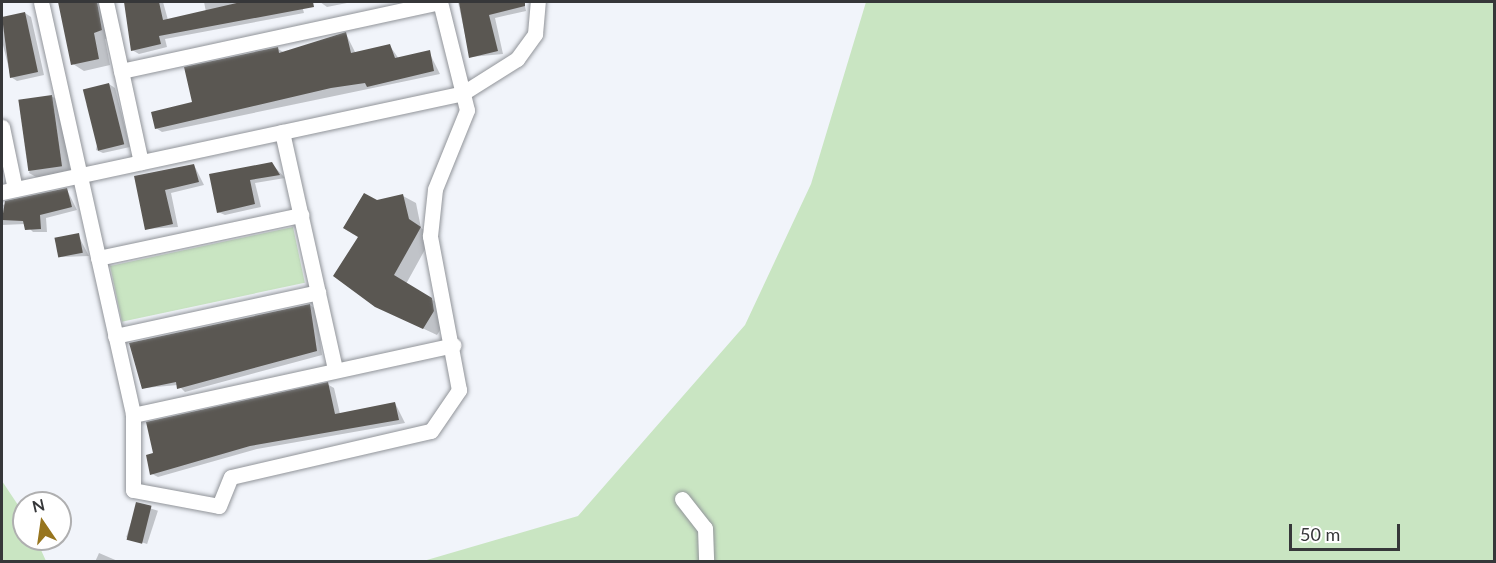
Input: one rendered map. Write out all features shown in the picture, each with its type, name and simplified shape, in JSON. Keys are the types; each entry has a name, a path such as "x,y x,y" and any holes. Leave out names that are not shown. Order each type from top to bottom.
{"street":[{"path":"41,2 133,415 132,490 219,506 231,477 431,431 459,390 453,345 430,236 435,189 467,110 440,2 121,71"},
{"path":"106,2 141,162"},
{"path":"2,127 8,191 463,93 517,59 535,34 538,2"},
{"path":"282,132 335,369"},
{"path":"98,258 301,215"},
{"path":"116,336 318,292"},
{"path":"133,415 453,345"},
{"path":"682,499 705,528 706,561"}],"green space":[{"path":"866,2 1494,2 1494,561 420,562 578,516 745,325 811,184"},
{"path":"293,227 305,283 122,322 110,266"},
{"path":"2,481 12,496 12,551 41,551 46,561 2,561"}],"building":[{"path":"58,2 97,2 102,30 94,33 99,59 71,65"},
{"path":"124,2 159,2 163,20 241,2 313,2 314,7 159,36 161,44 131,51"},
{"path":"459,2 525,2 525,6 489,15 498,51 469,58"},
{"path":"25,12 38,72 10,78 2,17"},
{"path":"346,32 351,53 390,44 395,58 430,50 434,71 367,87 365,83 331,88 155,129 151,112 192,102 184,67 278,47 279,53"},
{"path":"109,83 124,144 98,151 83,90"},
{"path":"52,95 62,166 28,171 18,100"},
{"path":"272,162 280,175 250,180 255,204 217,213 209,174"},
{"path":"194,164 199,182 165,190 173,224 145,230 134,176"},
{"path":"67,188 72,207 40,215 41,229 25,230 23,221 2,220 5,201"},
{"path":"364,193 377,200 403,194 409,219 421,227 394,275 432,298 434,311 423,329 375,307 333,276 358,237 343,228"},
{"path":"79,233 83,253 58,257 54,238"},
{"path":"310,304 317,351 177,389 176,382 142,389 129,343"},
{"path":"328,382 335,414 395,402 399,420 250,446 150,475 146,455 153,453 146,422"},
{"path":"136,502 152,506 142,544 127,540"}]}
